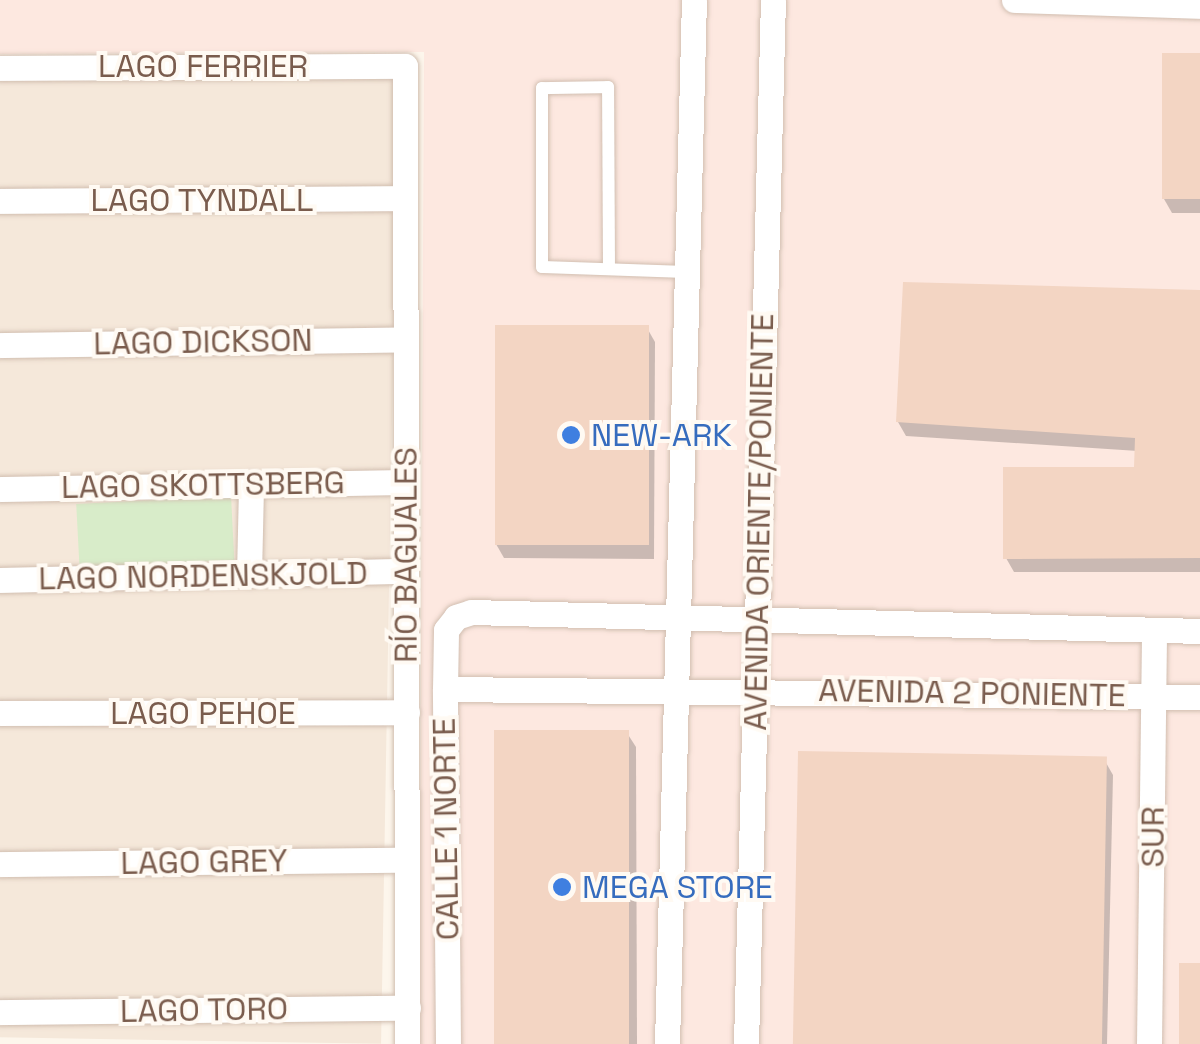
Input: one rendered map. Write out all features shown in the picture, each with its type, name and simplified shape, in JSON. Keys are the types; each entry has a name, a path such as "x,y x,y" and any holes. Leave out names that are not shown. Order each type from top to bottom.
{"street":[{"path":"667,1044 694,0"},
{"name":"AVENIDA ORIENTE/PONIENTE","path":"746,1044 773,0"},
{"path":"1014,0 1200,6"},
{"name":"LAGO FERRIER","path":"0,68 405,66"},
{"name":"RÍO BAGUALES","path":"405,66 407,1044"},
{"name":"LAGO TYNDALL","path":"0,201 405,198"},
{"name":"LAGO DICKSON","path":"0,345 405,338"},
{"name":"LAGO SKOTTSBERG","path":"0,489 406,482"},
{"path":"249,575 250,484"},
{"name":"LAGO NORDENSKJOLD","path":"0,580 406,571"},
{"name":"AVENIDA 2 PONIENTE","path":"456,617 471,612 1200,631"},
{"name":"CALLE 1 NORTE","path":"448,1044 446,630 456,617"},
{"name":"SUR","path":"1149,1044 1154,630"},
{"name":"AVENIDA 2 PONIENTE","path":"445,689 1200,698"},
{"name":"LAGO PEHOE","path":"0,713 407,712"},
{"name":"LAGO GREY","path":"0,864 407,860"},
{"name":"LAGO TORO","path":"0,1012 408,1008"}],"lane":[{"path":"609,269 608,87 542,88 542,267 687,272"}],"shaded area":[{"path":"0,0 1200,0 1200,1044 419,1044 424,52 0,54"},
{"path":"0,66 398,73 381,1044 0,1037"}],"green space":[{"path":"231,496 234,560 80,568 76,504"}],"building":[{"path":"1162,53 1200,53 1200,199 1162,199"},
{"path":"903,282 1200,290 1200,558 1003,559 1003,467 1134,467 1135,438 896,422"},
{"name":"NEW-ARK","path":"495,325 649,325 649,545 495,545"},
{"name":"MEGA STORE","path":"494,730 629,730 629,1044 494,1044"},
{"path":"798,751 1107,756 1102,1044 793,1044"},
{"path":"1179,963 1200,963 1200,1044 1179,1044"}],"place":[{"name":"NEW-ARK","path":"571,435"},
{"name":"MEGA STORE","path":"562,887"}]}
